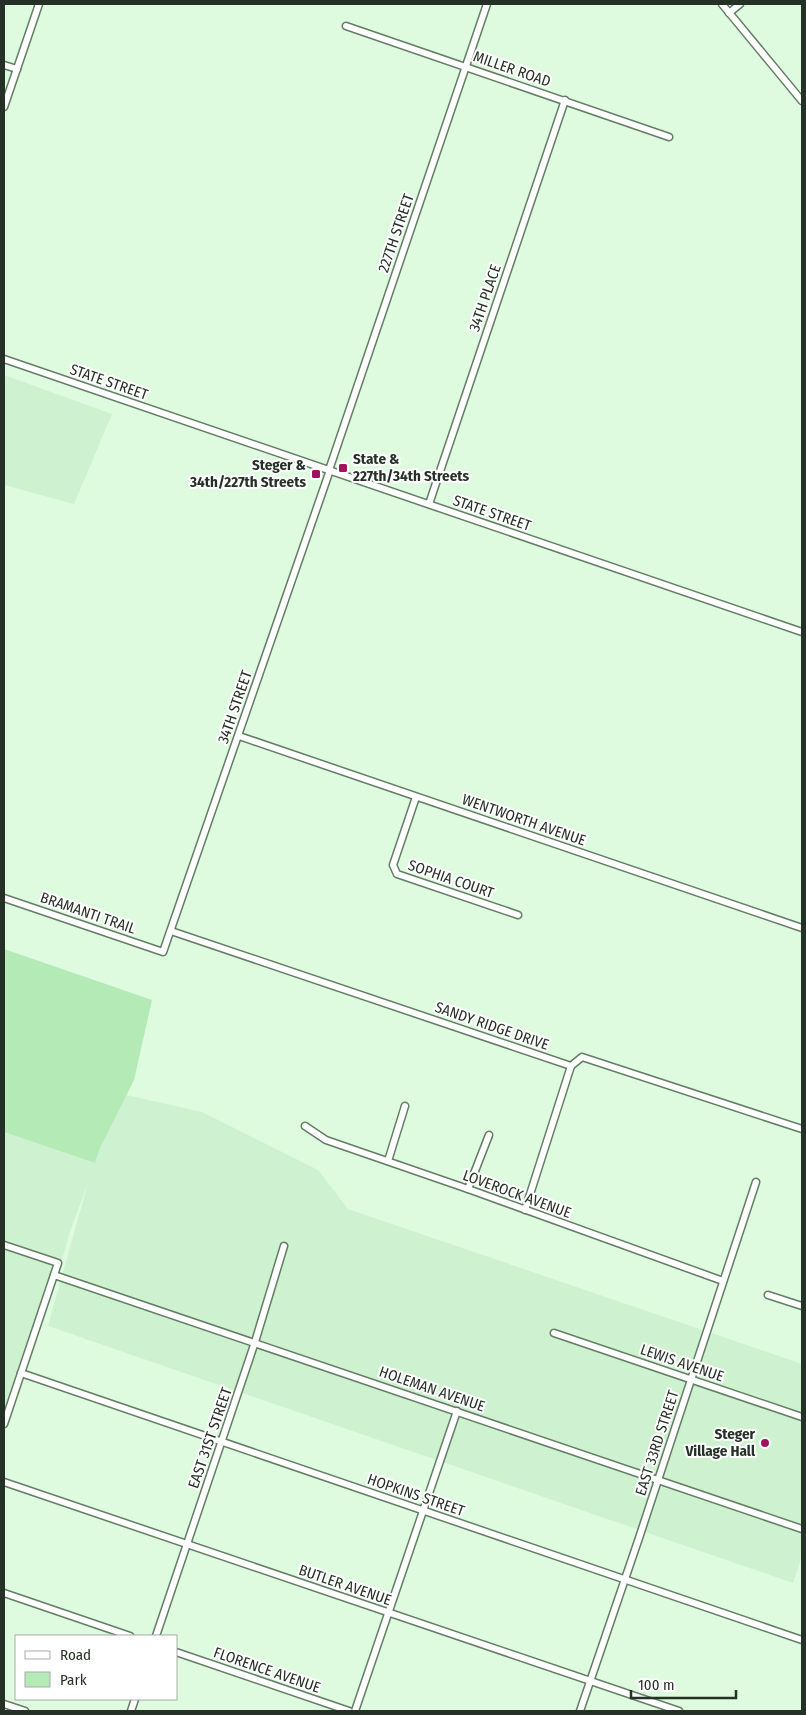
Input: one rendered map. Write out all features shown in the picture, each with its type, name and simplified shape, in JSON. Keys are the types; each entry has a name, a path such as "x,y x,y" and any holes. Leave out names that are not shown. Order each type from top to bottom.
{"street":[{"path":"4,107 39,4"},
{"name":"227TH STREET","path":"330,470 487,4"},
{"path":"722,4 802,101"},
{"path":"729,13 740,4"},
{"name":"MILLER ROAD","path":"346,26 669,137"},
{"path":"4,64 17,69"},
{"name":"34TH PLACE","path":"428,504 564,100"},
{"name":"STATE STREET","path":"4,359 802,632"},
{"name":"34TH STREET","path":"164,952 330,470"},
{"name":"WENTWORTH AVENUE","path":"239,736 802,928"},
{"name":"SOPHIA COURT","path":"416,797 393,866 397,874 518,915"},
{"name":"BRAMANTI TRAIL","path":"4,898 164,952"},
{"name":"SANDY RIDGE DRIVE","path":"171,931 571,1066"},
{"path":"525,1210 571,1066 582,1057 802,1129"},
{"path":"388,1161 405,1106"},
{"name":"LOVEROCK AVENUE","path":"305,1126 326,1140 723,1281"},
{"path":"468,1189 489,1135"},
{"name":"EAST 33RD STREET","path":"580,1711 756,1182"},
{"path":"4,1245 58,1264 4,1424"},
{"name":"EAST 31ST STREET","path":"156,1635 255,1342 284,1246"},
{"name":"HOLEMAN AVENUE","path":"54,1275 802,1529"},
{"path":"768,1295 802,1306"},
{"name":"LEWIS AVENUE","path":"554,1333 802,1417"},
{"name":"HOPKINS STREET","path":"21,1373 802,1640"},
{"path":"355,1711 457,1411"},
{"name":"BUTLER AVENUE","path":"4,1482 679,1711"},
{"path":"4,1593 127,1635"},
{"name":"FLORENCE AVENUE","path":"178,1653 349,1711"},
{"path":"4,1704 26,1711"}],"shaded area":[{"path":"4,375 112,414 74,504 4,485"},
{"path":"126,1095 202,1112 318,1170 348,1209 802,1364 802,1555 793,1583 48,1326 88,1183 69,1234 4,1429 4,1132 95,1163 100,1148"}],"green space":[{"path":"4,949 152,1000 134,1080 100,1148 95,1163 4,1132"}],"place":[{"name":"State & 227th/34th Streets","path":"343,468"},
{"name":"Steger & 34th/227th Streets","path":"316,474"},
{"name":"Steger Village Hall","path":"765,1443"}]}
